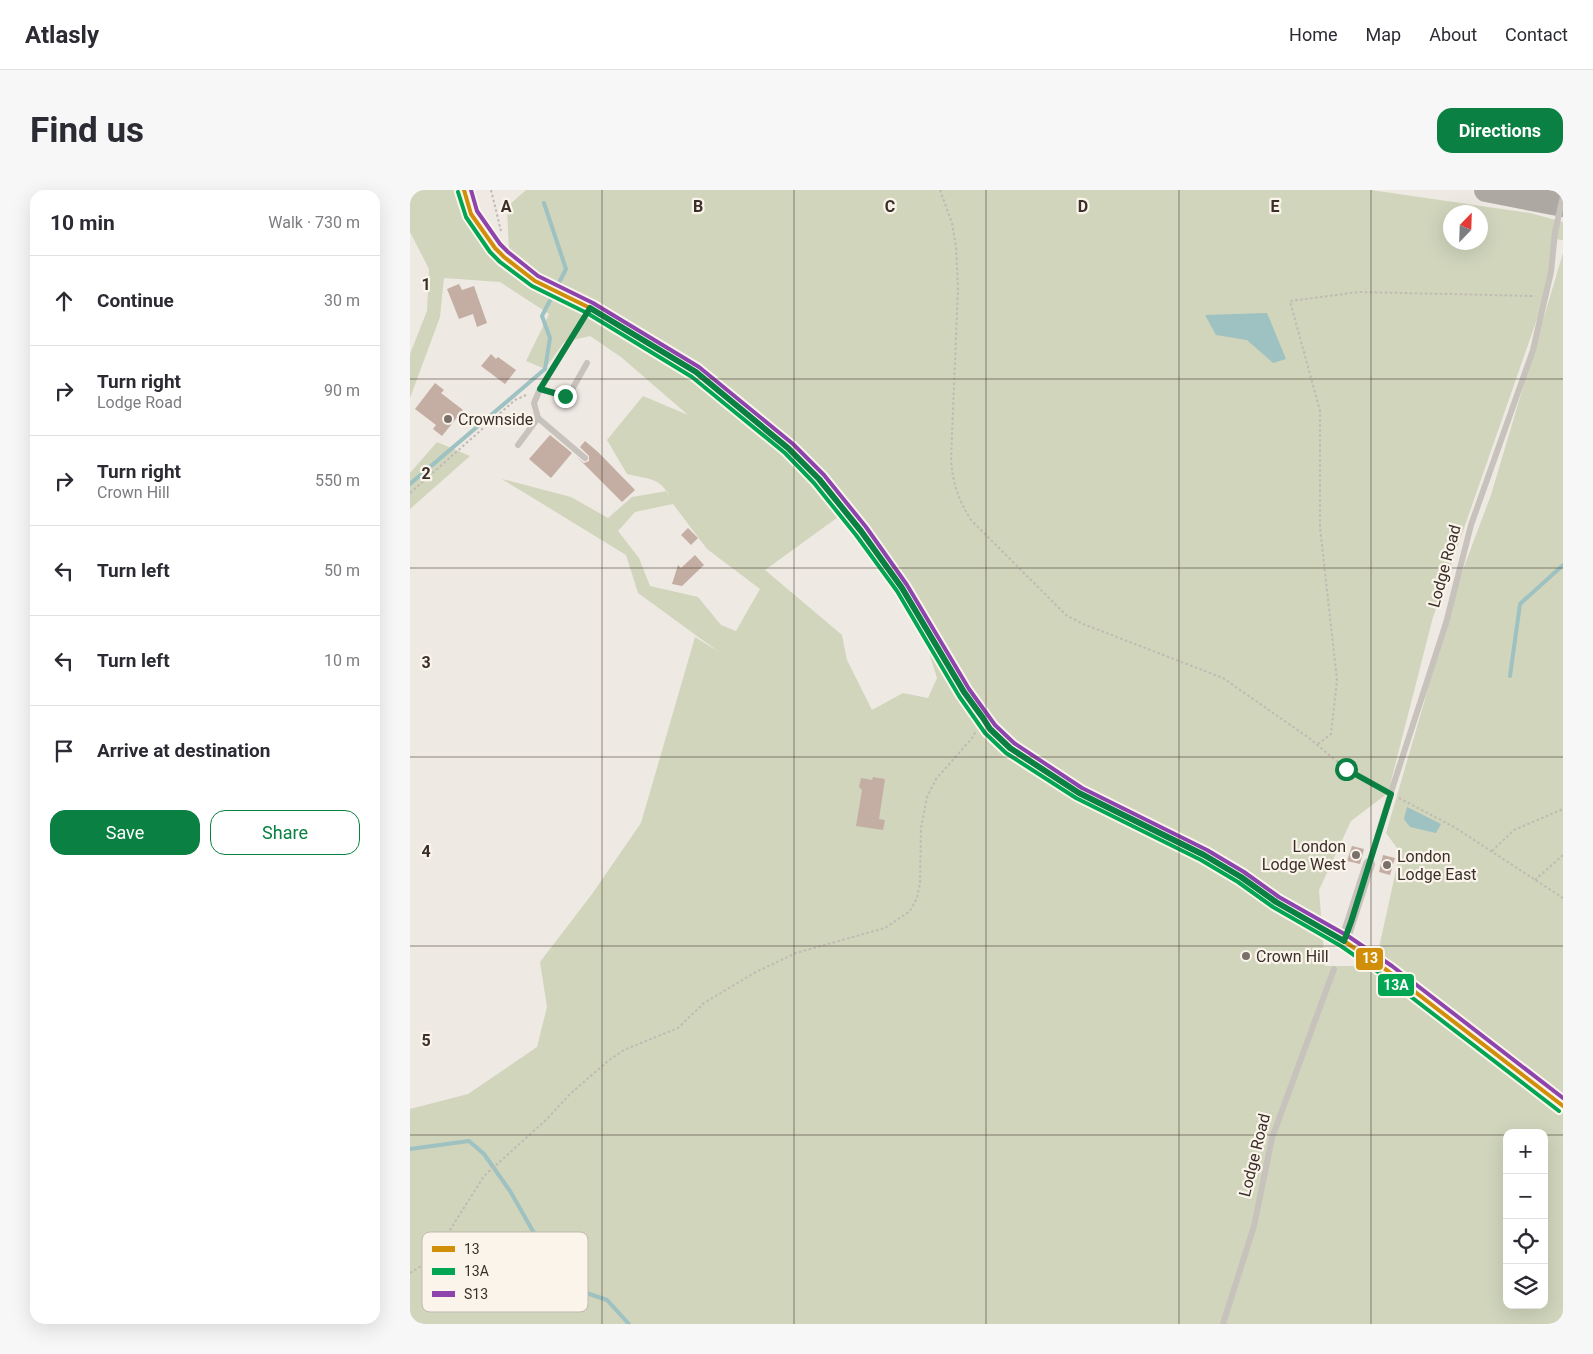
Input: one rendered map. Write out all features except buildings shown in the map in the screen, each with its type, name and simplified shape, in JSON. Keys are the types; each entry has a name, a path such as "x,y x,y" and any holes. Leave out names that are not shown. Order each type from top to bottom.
{"highway":[{"path":"1486,190 1563,205"}],"street":[{"path":"464,190 471,214 495,248 504,257 535,281 590,308 696,372 788,448 819,479 861,531 902,588 964,692 990,729 1010,748 1079,793 1204,855 1241,877 1276,902 1344,941 1388,971 1563,1106"},
{"name":"Lodge Road","path":"1344,941 1369,864"}],"lane":[{"name":"Lodge Road","path":"1369,864 1446,624 1472,525 1533,350 1550,272 1554,232 1563,196"},
{"path":"585,458 538,418 534,403 540,389 590,308"},
{"path":"540,389 565,396 570,393 587,363"},
{"path":"518,445 538,418"},
{"name":"Lodge Road","path":"1223,1324 1254,1226 1272,1138 1334,969"}],"path":[{"path":"491,190 501,231"},
{"path":"940,190 952,224 956,247 958,288 951,460 953,478 960,502 971,520 1066,615 1083,624 1223,678 1317,745 1346,769 1454,827 1563,898"},
{"path":"1317,745 1331,734 1337,680 1320,527 1320,411 1290,301 1359,292 1545,296"},
{"path":"410,494 515,400 540,389"},
{"path":"449,1232 484,1176 608,1060 624,1050 678,1028 704,1003 754,973 796,953 885,928 910,912 917,898 920,884 921,828 927,797 936,779 973,737 983,718"},
{"path":"1492,851 1514,830 1563,809"},
{"path":"1535,880 1563,855"},
{"path":"410,1273 422,1266"},
{"path":"410,1320 412,1324"}],"green space":[{"path":"410,190 463,190 472,224 509,253 507,207 526,190 1371,190 1475,205 1443,205 1443,250 1488,250 1488,207 1530,213 1563,222 1563,240 1553,239 1545,296 1433,617 1388,793 1351,821 1319,890 1325,966 1375,966 1400,852 1386,833 1424,703 1444,620 1491,495 1563,253 1563,1324 410,1324 410,1109 468,1094 537,1047 547,1007 540,962 592,894 641,823 695,637 719,652 638,593 626,555 502,479 571,497 608,518 632,497 666,491 655,481 627,474 607,440 643,396 688,415 621,357 590,336 564,342 545,369 526,361 549,314 500,282 444,278 440,317 410,398 410,354 427,311 429,269 410,232","holes":["673,504 707,549 760,589 736,631 721,625 698,597 650,586 639,558 618,531 635,512","845,512 916,612 937,678 928,698 903,693 872,710 847,660 842,635 765,570"]},
{"path":"437,442 470,456 410,509 410,473"}],"water":[{"path":"1267,313 1286,359 1273,363 1247,340 1216,335 1205,315"},
{"path":"1407,807 1441,824 1436,833 1410,827 1404,819"}],"waterway":[{"path":"410,484 545,369 550,338 542,316 566,269 544,203"},
{"path":"1510,676 1520,604 1563,565"},
{"path":"410,1149 469,1141 484,1154 510,1191 533,1232"},
{"path":"588,1293 607,1300 629,1324"}],"transit line":[{"name":"13","path":"464,190 471,214 495,248 504,257 535,281 590,308 696,372 789,448 819,479 861,531 902,588 964,692 990,729 1010,748 1079,793 1204,855 1241,877 1276,902 1344,941 1388,971 1563,1106"},
{"name":"S13","path":"471,190 477,211 500,244 508,252 538,276 593,303 699,367 793,444 824,475 866,527 907,585 969,689 995,725 1014,743 1082,788 1207,850 1244,872 1279,897 1348,936 1392,966 1563,1098"},
{"name":"13A","path":"458,192 466,217 490,252 500,262 532,286 587,313 692,377 785,453 814,483 856,535 897,591 959,696 985,733 1006,753 1076,798 1201,860 1238,882 1273,907 1341,946 1384,976 1559,1111"}],"place":[{"name":"Crownside","path":"448,419"},
{"name":"London Lodge West","path":"1356,855"},
{"name":"London Lodge East","path":"1387,865"},
{"name":"Crown Hill","path":"1246,956"}],"route":[{"path":"565,396 559,396 540,389 590,308 696,372 788,448 819,479 861,531 902,588 964,692 990,729 1010,748 1079,793 1204,855 1241,877 1276,902 1344,941 1391,794 1346,769"}]}
